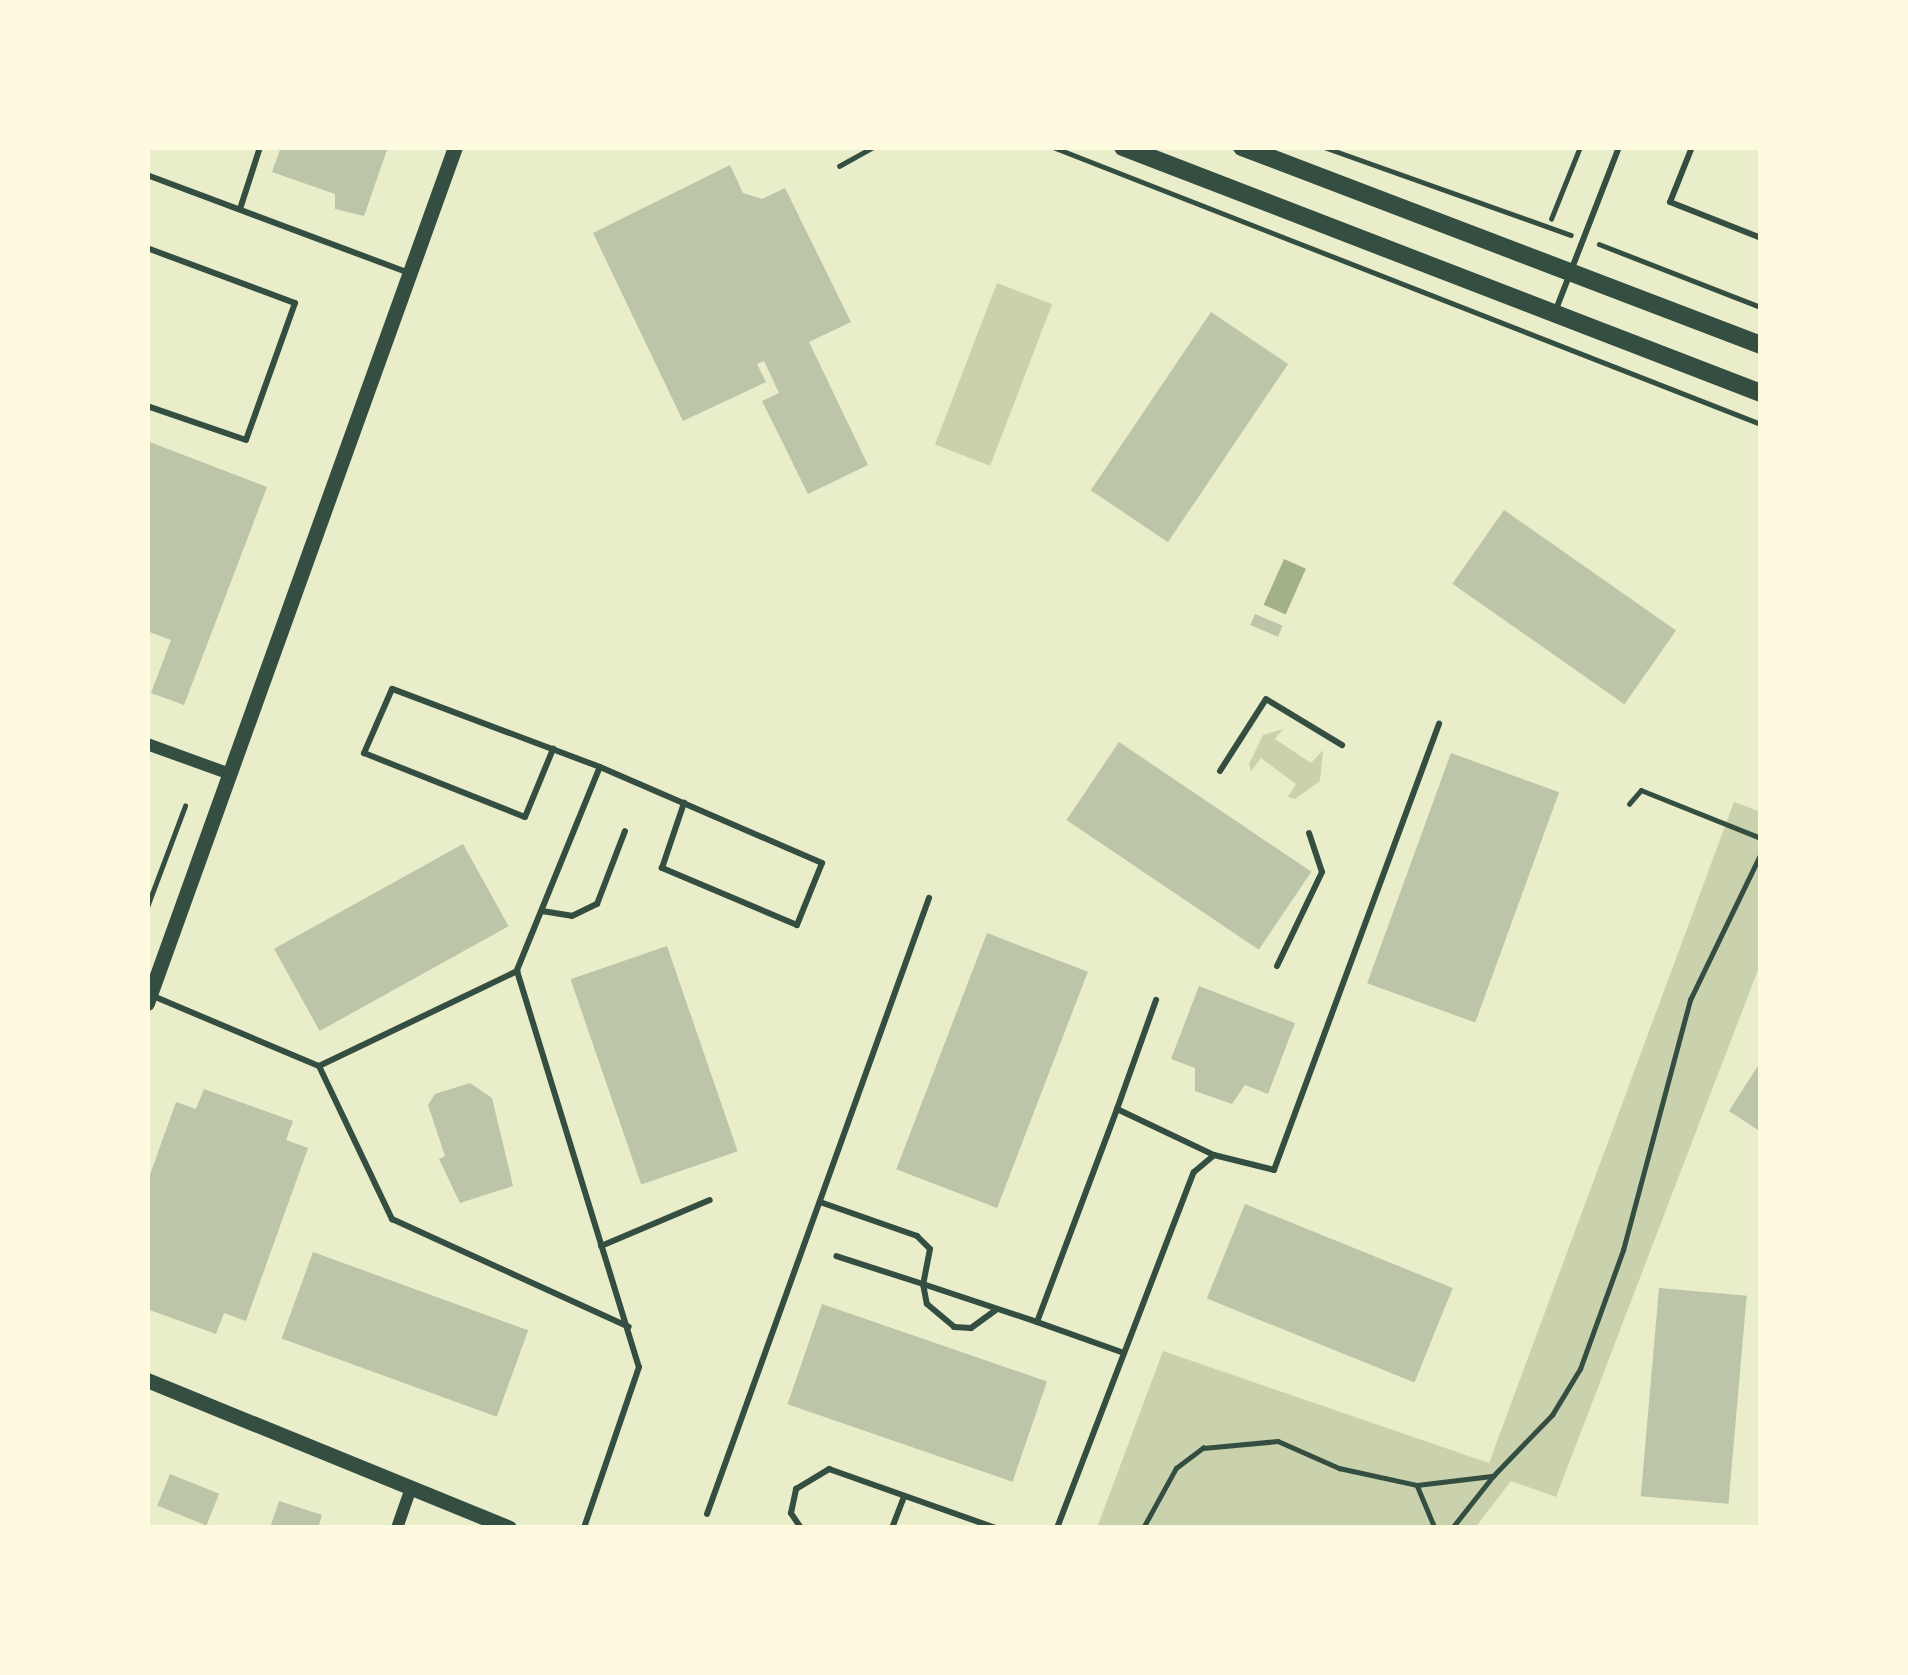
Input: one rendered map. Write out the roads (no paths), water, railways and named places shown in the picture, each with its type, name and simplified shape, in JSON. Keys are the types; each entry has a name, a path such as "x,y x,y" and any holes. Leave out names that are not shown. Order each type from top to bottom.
{"main road":[{"path":"1123,147 1761,393"},
{"path":"1242,147 1761,345"}],"street":[{"path":"148,999 455,147"},
{"path":"147,744 230,774"},
{"path":"147,1379 509,1528"},
{"path":"397,1528 412,1488"}],"lane":[{"path":"240,209 260,147"},
{"path":"1555,313 1619,147"},
{"path":"1692,147 1670,202 1761,238"},
{"path":"147,175 410,273"},
{"path":"147,248 296,303 246,440 147,406"},
{"path":"553,749 525,817 364,753 392,688 600,766 822,863 797,925 662,868 684,803"},
{"path":"1220,771 1266,699 1342,745"},
{"path":"1117,1109 1214,1155 1274,1170 1439,724"},
{"path":"584,1528 639,1367 517,971 600,766"},
{"path":"542,910 572,916 597,904 625,831"},
{"path":"1276,966 1322,872 1309,833"},
{"path":"707,1514 929,898"},
{"path":"319,1066 517,971"},
{"path":"148,999 319,1066 392,1219 630,1328"},
{"path":"1037,1322 1156,1000"},
{"path":"1057,1528 1193,1172 1214,1155"},
{"path":"601,1246 710,1200"},
{"path":"819,1201 916,1236 930,1249 923,1284 927,1304 953,1327 971,1328 998,1309"},
{"path":"836,1256 1124,1353"},
{"path":"801,1528 791,1513 796,1490 829,1469 996,1528"},
{"path":"892,1528 904,1496"}]}
